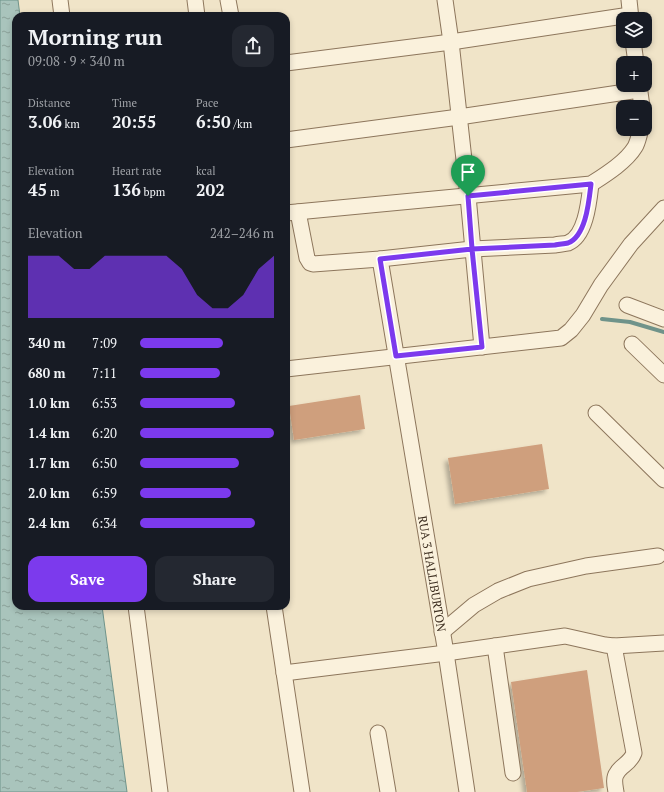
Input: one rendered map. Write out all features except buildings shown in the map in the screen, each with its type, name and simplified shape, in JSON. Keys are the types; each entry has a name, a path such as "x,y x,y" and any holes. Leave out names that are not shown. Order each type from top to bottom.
{"street":[{"path":"60,0 62,12"},
{"path":"195,0 196,12"},
{"path":"228,0 230,12"},
{"path":"445,0 468,196 482,347"},
{"path":"629,0 630,12"},
{"path":"290,62 616,19"},
{"path":"290,139 458,117 616,91"},
{"path":"591,184 586,218 581,230 575,238 568,243 555,245 472,249 380,259 313,264 310,263 307,258 292,213 591,184 626,159 636,147 639,136"},
{"path":"290,368 561,338 571,330 583,315 601,285 631,244 664,208"},
{"name":"RUA 3 HALLIBURTON","path":"380,259 446,653 467,792"},
{"path":"627,305 664,319"},
{"path":"632,344 664,375"},
{"path":"596,413 664,480"},
{"path":"442,632 474,605 498,591 528,579 586,566 658,556"},
{"path":"137,610 160,792"},
{"path":"275,610 302,792"},
{"path":"284,674 565,636 614,646 664,643"},
{"path":"495,646 513,773"},
{"path":"614,646 634,753 632,759 617,772 615,778 616,792"},
{"path":"378,733 388,792"}],"water":[{"path":"0,0 18,0 20,12 12,12 12,610 103,610 127,792 0,792"}],"waterway":[{"path":"602,319 630,322 664,332"}],"route":[{"path":"468,196 472,249 380,259 396,356 482,347 472,249 568,243 575,238 581,230 586,218 591,184 468,196"}]}
